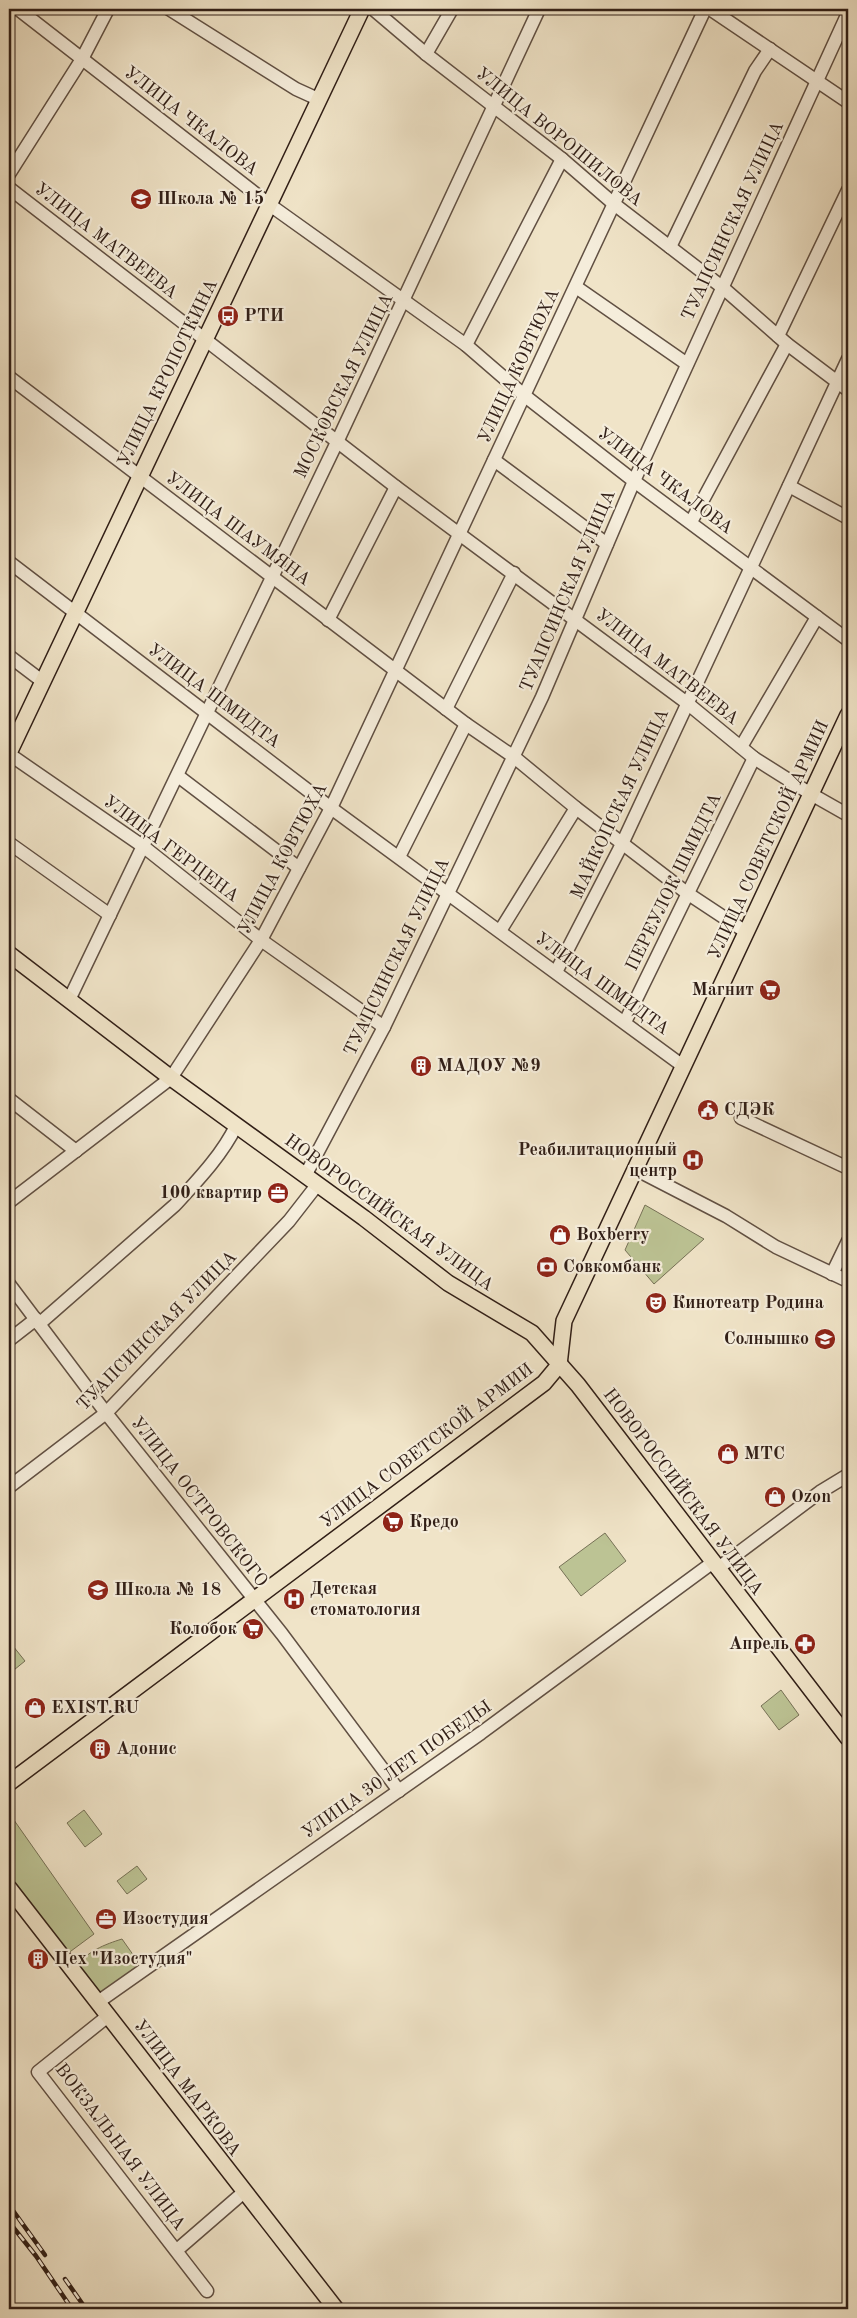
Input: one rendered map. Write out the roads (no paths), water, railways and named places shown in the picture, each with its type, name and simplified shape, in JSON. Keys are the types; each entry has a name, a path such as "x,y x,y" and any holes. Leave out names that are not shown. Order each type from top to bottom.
{"main road":[{"name":"УЛИЦА КРОПОТКИНА","path":"9,753 270,205 318,98 362,9"},
{"name":"УЛИЦА СОВЕТСКОЙ АРМИИ","path":"9,1783 544,1383 558,1365 564,1321 848,715"},
{"name":"НОВОРОССИЙСКАЯ УЛИЦА","path":"9,954 171,1078 364,1218 448,1283 532,1333 558,1365 578,1385 848,1738"},
{"name":"УЛИЦА МАРКОВА","path":"9,1888 336,2309"}],"street":[{"name":"УЛИЦА ЧКАЛОВА","path":"18,9 270,205 466,345 525,396 634,481 848,640"},
{"path":"9,174 82,59 108,9"},
{"path":"169,9 296,89 318,98"},
{"name":"УЛИЦА ВОРОШИЛОВА","path":"373,9 426,54 562,159 614,204 722,287 782,340 848,390"},
{"path":"426,54 452,9"},
{"name":"МОСКОВСКАЯ УЛИЦА","path":"69,1000 405,300 539,9"},
{"name":"УЛИЦА КОВТЮХА","path":"9,1202 171,1078 261,940 331,808 705,9"},
{"path":"710,9 848,102"},
{"name":"ТУАПСИНСКАЯ УЛИЦА","path":"9,1487 106,1413 289,1221 311,1181 514,757 634,481 848,13"},
{"path":"670,247 755,71 770,49"},
{"path":"466,345 562,159"},
{"name":"УЛИЦА МАТВЕЕВА","path":"9,188 338,440 396,487 687,703 754,758 848,815"},
{"path":"691,522 782,340 848,190"},
{"name":"УЛИЦА КОВТЮХА","path":"576,287 687,364"},
{"name":"МАЙКОПСКАЯ УЛИЦА","path":"556,972 622,844 848,359"},
{"name":"УЛИЦА ШАУМЯНА","path":"9,378 328,620 395,668 446,709 514,757 576,808 687,893 746,932"},
{"name":"УЛИЦА КОВТЮХА","path":"494,460 607,544"},
{"path":"789,486 848,518"},
{"path":"328,620 396,487"},
{"name":"УЛИЦА ШМИДТА","path":"9,562 331,808 683,1066"},
{"path":"446,709 514,574"},
{"path":"741,747 816,617"},
{"path":"9,656 42,681"},
{"path":"399,857 466,724"},
{"name":"УЛИЦА ГЕРЦЕНА","path":"9,753 144,847 261,940 384,1027"},
{"name":"ПЕРЕУЛОК ШМИДТА","path":"625,1022 754,758"},
{"path":"178,776 299,868"},
{"path":"500,931 576,808"},
{"path":"9,843 110,915"},
{"path":"9,1100 76,1151"},
{"path":"741,1118 848,1168"},
{"path":"9,1340 37,1321 175,1205 201,1176 231,1137 236,1126"},
{"path":"635,1168 726,1216 776,1247 848,1281"},
{"path":"832,1274 848,1241"},
{"name":"УЛИЦА ОСТРОВСКОГО","path":"9,1284 106,1413 255,1600 399,1791"},
{"name":"УЛИЦА 30 ЛЕТ ПОБЕДЫ","path":"98,2002 820,1492 848,1475"},
{"name":"ВОКЗАЛЬНАЯ УЛИЦА","path":"108,2016 38,2072 207,2291"},
{"path":"177,2250 244,2192"}],"railway":[{"path":"9,2205 45,2255"},
{"path":"9,2222 36,2256 72,2309"},
{"path":"65,2279 86,2309"}],"place":[{"name":"Школа № 15","path":"141,199"},
{"name":"РТИ","path":"228,316"},
{"name":"Магнит","path":"770,990"},
{"name":"МАДОУ №9","path":"421,1066"},
{"name":"СДЭК","path":"708,1110"},
{"name":"Реабилитационный центр","path":"693,1160"},
{"name":"100 квартир","path":"278,1193"},
{"name":"Boxberry","path":"560,1235"},
{"name":"Совкомбанк","path":"547,1267"},
{"name":"Кинотеатр Родина","path":"656,1303"},
{"name":"Солнышко","path":"825,1339"},
{"name":"МТС","path":"728,1454"},
{"name":"Ozon","path":"775,1497"},
{"name":"Кредо","path":"393,1522"},
{"name":"Школа № 18","path":"98,1590"},
{"name":"Детская стоматология","path":"294,1599"},
{"name":"Колобок","path":"253,1629"},
{"name":"Апрель","path":"805,1644"},
{"name":"EXIST.RU","path":"35,1708"},
{"name":"Адонис","path":"100,1749"},
{"name":"Изостудия","path":"106,1919"},
{"name":"Цех \"Изостудия\"","path":"38,1959"}]}
